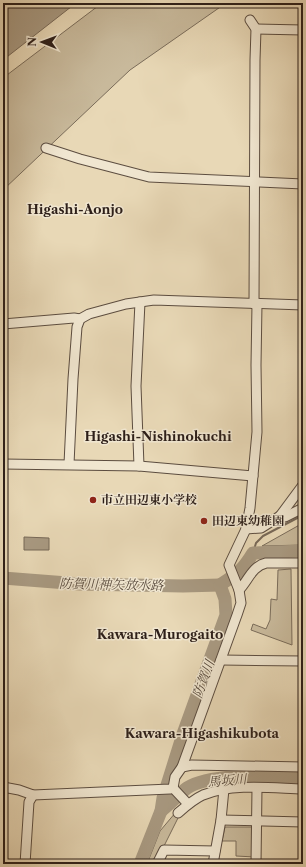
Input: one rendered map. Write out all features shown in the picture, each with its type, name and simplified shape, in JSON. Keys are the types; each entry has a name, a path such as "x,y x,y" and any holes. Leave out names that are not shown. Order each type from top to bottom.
{"street":[{"path":"170,789 182,767 241,603 229,564 242,540 246,529 258,432 254,182 256,29 250,20"},
{"path":"256,29 303,30"},
{"path":"46,148 130,173 149,177 303,184"},
{"path":"3,324 74,318 80,319 89,314 154,300 303,305"},
{"path":"139,466 136,386 140,302"},
{"path":"69,464 73,379 77,327 80,319"},
{"path":"3,464 139,466 253,476"},
{"path":"246,529 261,528 280,516 303,485"},
{"path":"280,516 285,517 303,508"},
{"path":"237,587 260,564 303,563"},
{"path":"221,660 303,661"},
{"path":"182,767 192,765 303,766"},
{"path":"3,787 19,790 33,795 170,789 186,802"},
{"path":"256,864 257,788"},
{"path":"178,813 186,802 224,789 303,789"},
{"path":"213,864 221,820 224,789"},
{"path":"25,864 29,802 33,795"},
{"path":"221,820 303,822"},
{"path":"157,864 164,850 215,851"}],"shaded area":[{"path":"3,3 76,3 3,60"},
{"path":"102,3 226,3 130,70 3,190 3,78"},
{"path":"303,523 303,545 262,546"},
{"path":"24,537 49,538 49,550 24,550"},
{"path":"291,569 292,645 251,630 253,624 266,629 270,620 271,599 277,600 278,570"},
{"path":"176,812 178,818 155,864 147,864 160,831"},
{"path":"225,827 255,827 255,857 236,856 236,841 222,841"}],"waterway":[{"path":"253,553 256,543 263,536 303,515"},
{"name":"防賀川","path":"220,585 239,572 253,553 303,551"},
{"name":"防賀川神矢放水路","path":"3,578 80,584 183,586 220,585"},
{"name":"防賀川","path":"140,864 161,811 163,798 183,734 226,615 225,599 220,585"},
{"name":"馬坂川","path":"161,811 187,788 198,783 211,780 243,777 303,778"}],"place":[{"name":"市立田辺東小学校","path":"93,500"},
{"name":"田辺東幼稚園","path":"204,521"}],"district":[{"name":"Higashi-Aonjo","path":"75,209"},
{"name":"Higashi-Nishinokuchi","path":"158,436"},
{"name":"Kawara-Murogaito","path":"160,634"},
{"name":"Kawara-Higashikubota","path":"202,733"}]}
